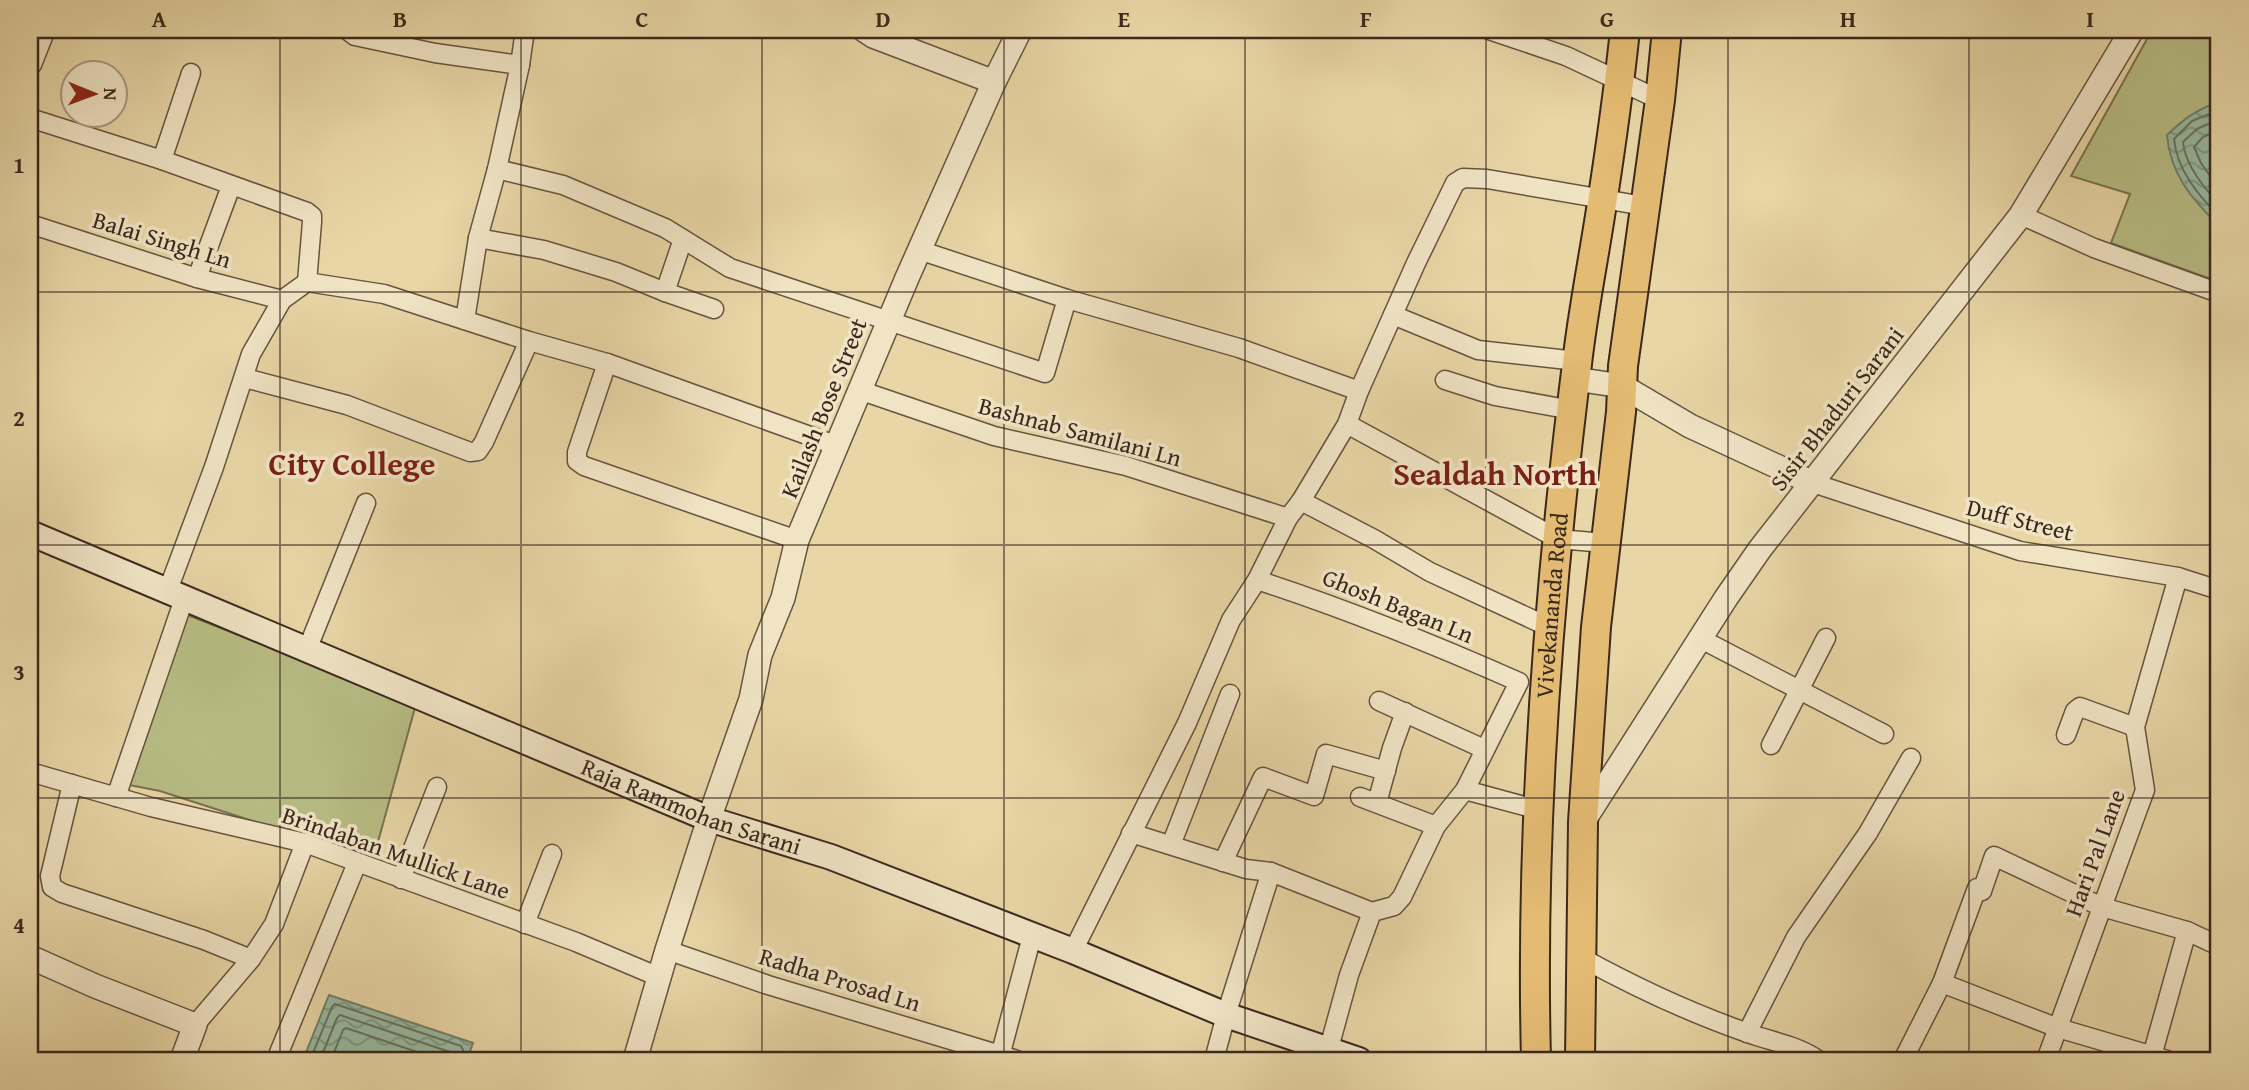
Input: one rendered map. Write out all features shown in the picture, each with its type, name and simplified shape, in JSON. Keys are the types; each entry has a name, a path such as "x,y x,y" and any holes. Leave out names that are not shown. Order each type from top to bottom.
{"main road":[{"name":"Vivekananda Road","path":"1536,1060 1533,951 1550,623 1576,370 1603,200 1625,30"},
{"name":"Vivekananda Road","path":"1580,1060 1583,822 1595,626 1621,412 1623,366 1660,100 1667,30"},
{"name":"Raja Rammohan Sarani","path":"30,533 709,819 831,857 1073,951 1328,1055 1359,1060"}],"street":[{"path":"30,63 43,30"},
{"path":"346,30 355,36 435,53 520,65"},
{"path":"465,320 478,238 497,169 525,30"},
{"path":"864,30 873,36 994,82"},
{"name":"Kailash Bose Street","path":"635,1060 709,819 751,699 760,655 783,598 797,540 919,250 1020,30"},
{"path":"1489,30 1566,56 1660,100"},
{"name":"Sisir Bhaduri Sarani","path":"1583,822 1726,598 1760,550 2021,215 2132,30"},
{"path":"162,160 191,73"},
{"path":"30,118 162,160 307,212 312,216 307,282"},
{"path":"497,169 563,185 665,229 730,268 1045,373 1067,299"},
{"path":"1073,951 1186,723 1231,620 1256,580 1288,518 1347,424 1359,391 1455,183 1463,178 1498,181 1644,206"},
{"path":"197,278 231,186"},
{"path":"2021,215 2094,248 2219,293"},
{"name":"Balai Singh Ln","path":"30,223 197,278 282,300"},
{"path":"478,238 544,250 616,272 715,309"},
{"path":"665,292 683,239"},
{"path":"919,250 1067,299 1239,348 1359,391"},
{"path":"116,797 214,467 251,354 282,300 307,282 384,294 607,363 835,445"},
{"path":"1394,315 1478,351 1576,370 1622,386 1690,426 1813,483"},
{"path":"245,378 347,405 470,452 478,451 529,341"},
{"path":"607,363 577,452 577,461 584,466 797,540"},
{"path":"1445,380 1495,396 1572,410"},
{"name":"Bashnab Samilani Ln","path":"859,390 994,436 1126,466 1288,518"},
{"path":"1347,424 1558,539 1605,543"},
{"name":"Duff Street","path":"1813,483 2020,551 2178,577 2219,590"},
{"path":"1301,501 1430,572 1538,622 1550,623"},
{"path":"307,650 366,503"},
{"name":"Hari Pal Lane","path":"2046,1060 2145,790 2135,727 2178,577"},
{"name":"Ghosh Bagan Ln","path":"1256,580 1316,599 1519,682 1484,749"},
{"path":"1770,745 1826,638"},
{"path":"1701,639 1884,734"},
{"path":"1171,845 1230,694"},
{"path":"1131,833 1245,869 1271,872 1371,912 1394,906 1402,897 1436,826 1465,790 1484,749 1379,701"},
{"path":"2066,735 2075,711 2080,706 2135,727"},
{"path":"1405,712 1386,771 1369,800 1436,826"},
{"path":"1223,862 1263,777 1314,796 1326,754 1386,771"},
{"path":"1747,1033 1796,937 1868,832 1912,758"},
{"name":"Brindaban Mullick Lane","path":"30,772 116,797 305,844 576,942 659,977"},
{"path":"72,784 50,876 52,887 62,893 204,940 251,959"},
{"path":"401,879 437,787"},
{"path":"1465,790 1539,810"},
{"path":"182,1060 195,1025 251,959 274,924 305,844"},
{"path":"525,924 552,854"},
{"path":"1903,1060 1942,983 1977,888 1982,891 1994,856 2102,907 2187,931 2219,946"},
{"path":"276,1060 357,863"},
{"path":"1214,1060 1271,872"},
{"path":"1328,1055 1349,975 1371,912"},
{"path":"1942,983 2058,1028 2160,1058 2187,931"},
{"path":"999,1057 1032,936"},
{"name":"Radha Prosad Ln","path":"667,950 768,985 999,1057 1017,1060"},
{"path":"30,957 195,1025"},
{"path":"1582,958 1625,983 1747,1033 1805,1051 1818,1060"}],"shaded area":[{"path":"2152,30 2210,30 2219,33 2219,282 2111,243 2130,194 2071,176"},
{"path":"172,609 416,704 373,860 160,791 119,783"}],"water":[{"path":"2219,102 2219,226 2184,185 2173,162 2167,135 2191,115"},
{"path":"329,995 473,1043 467,1060 303,1060"}],"district":[{"name":"City College","path":"352,464"},
{"name":"Sealdah North","path":"1495,474"}]}
